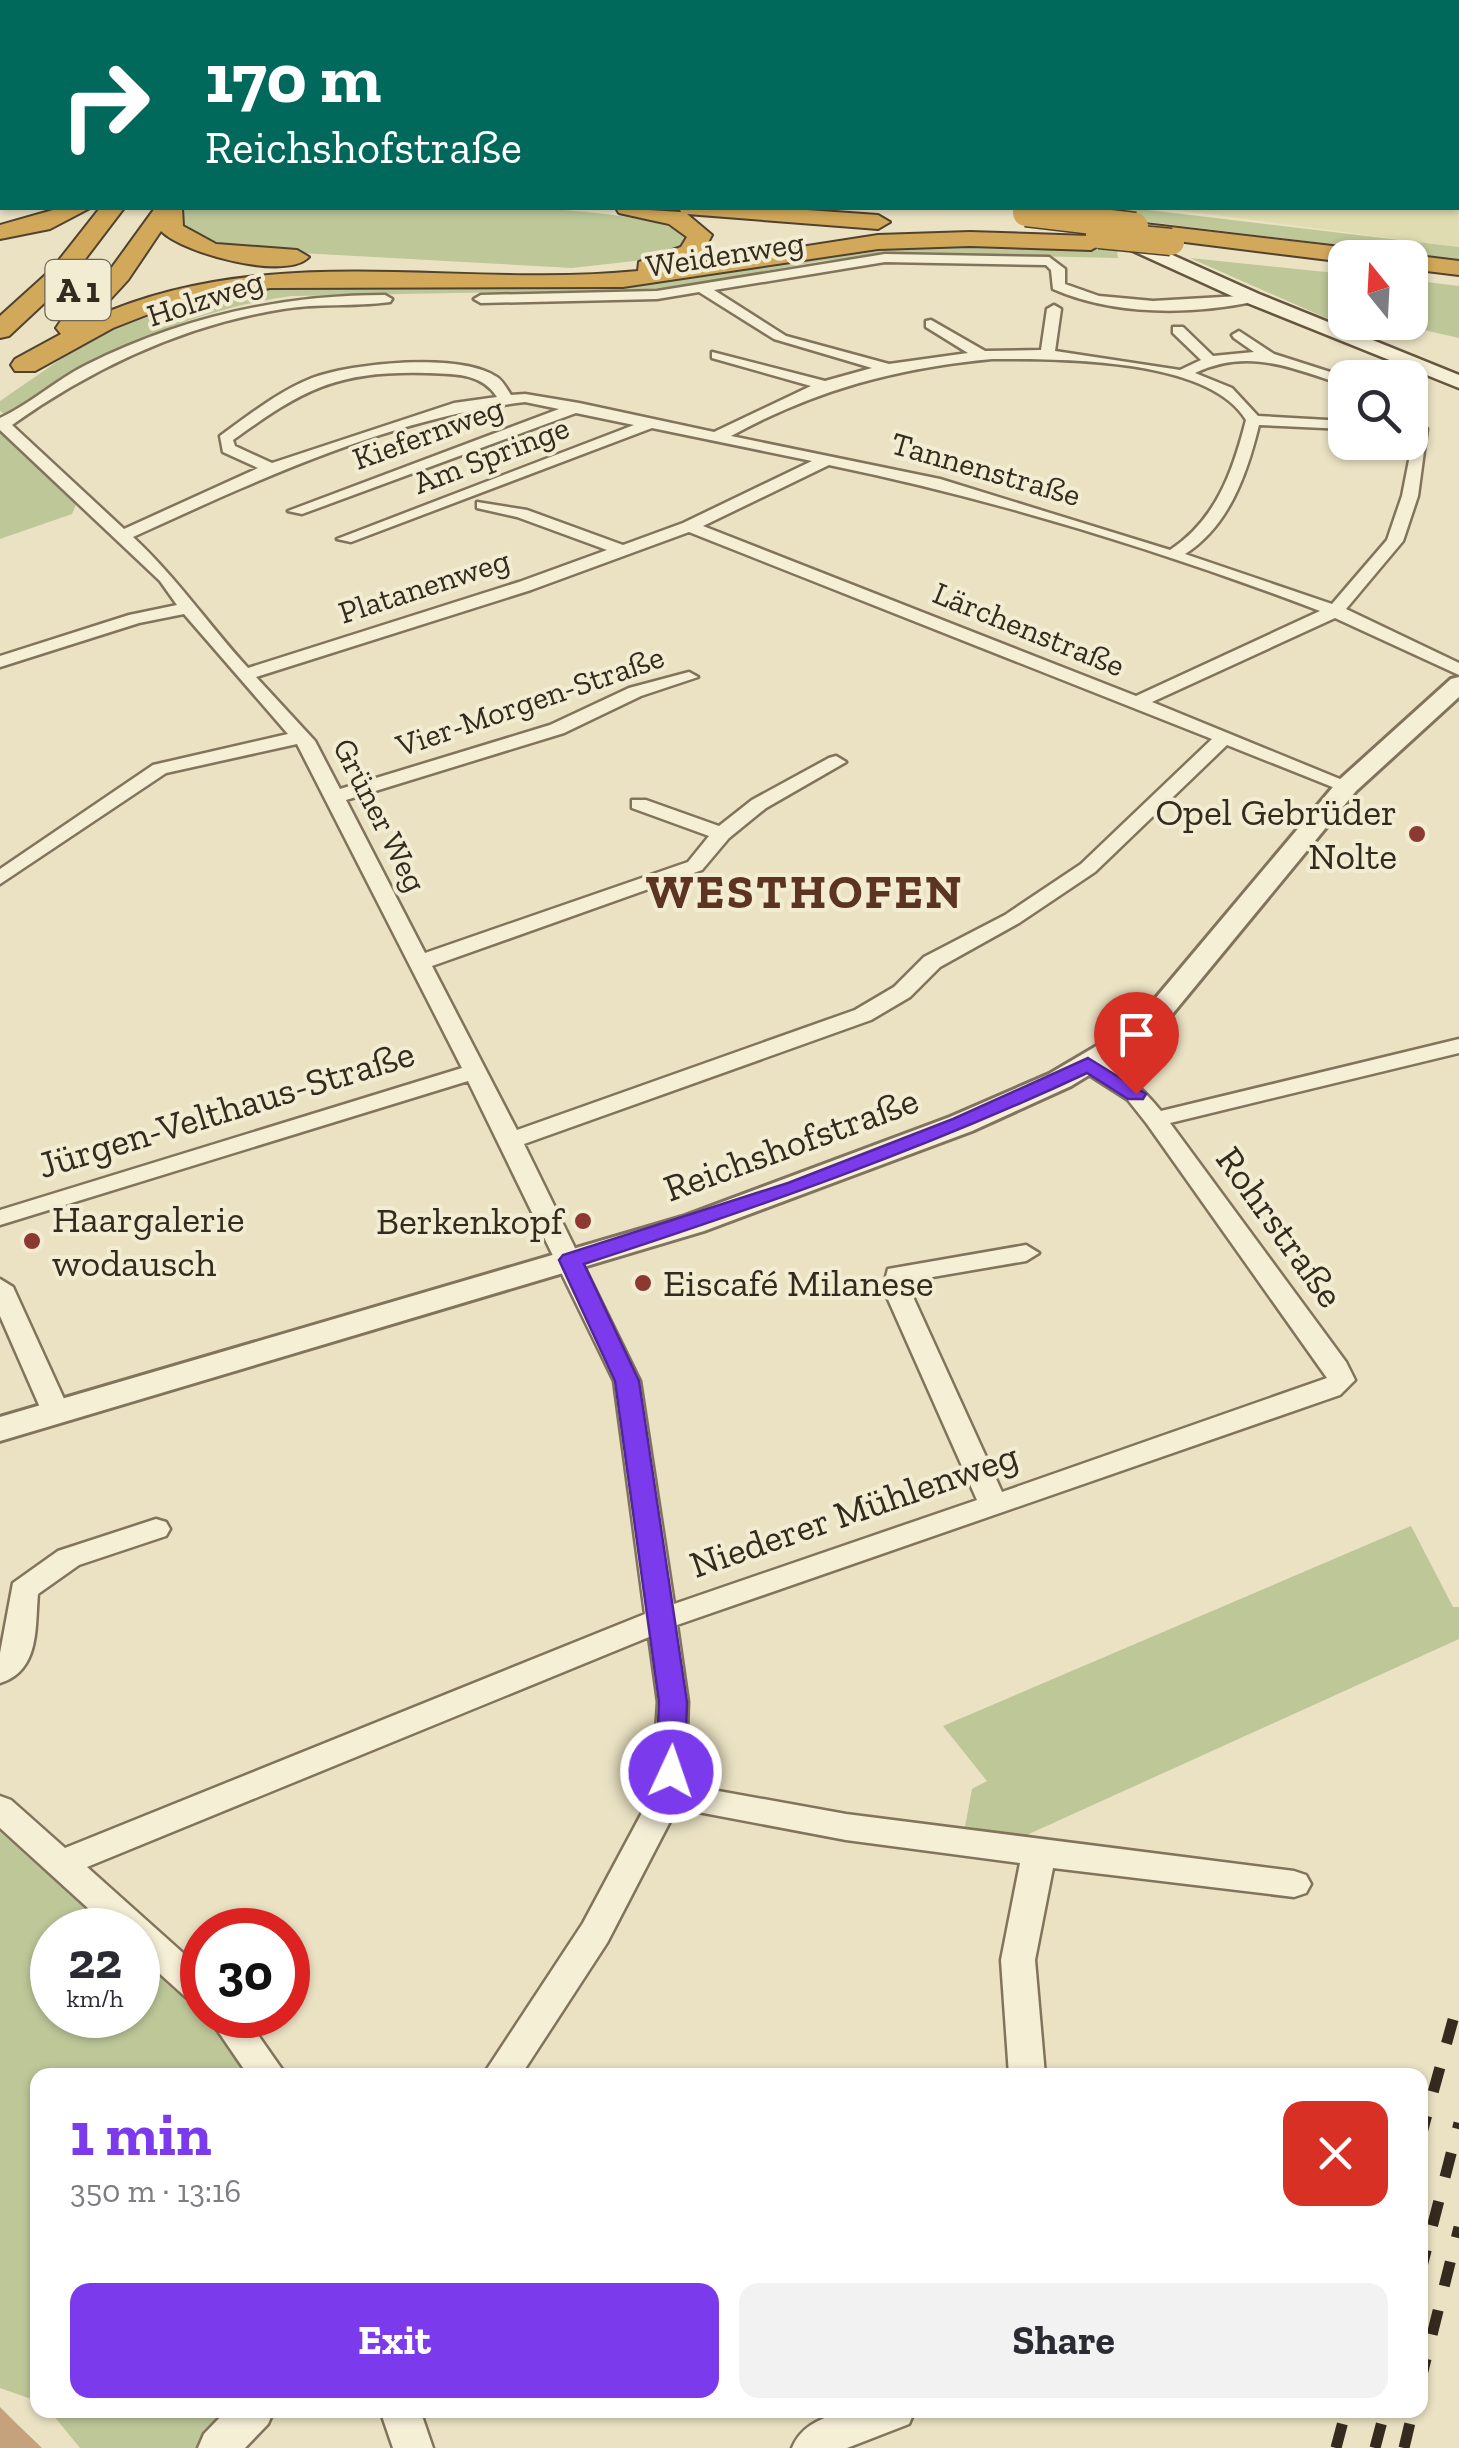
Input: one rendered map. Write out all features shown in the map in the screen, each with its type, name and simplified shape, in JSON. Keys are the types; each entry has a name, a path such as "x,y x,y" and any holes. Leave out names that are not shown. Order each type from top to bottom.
{"highway":[{"path":"0,232 42,224 74,210"},
{"path":"0,303 59,248 87,210"},
{"name":"A 1","path":"0,330 61,274 110,210"},
{"name":"A 1","path":"10,368 94,274 141,210"},
{"path":"10,368 91,307 166,210"},
{"path":"168,210 171,228 186,240 224,250 288,257 591,273 668,262 691,252 699,242 700,234 684,221 637,210"},
{"path":"713,210 1091,243"},
{"path":"812,210 1066,231 1328,263"},
{"path":"972,214 1032,213 1140,228 1200,245 1328,263"},
{"path":"10,368 137,309 187,294 265,282 352,277 600,281 670,275 896,240 1200,245 1328,255"},
{"path":"1428,264 1459,268"},
{"path":"1428,273 1459,276"}],"main road":[{"path":"1032,213 1459,382"}],"street":[{"name":"Weidenweg","path":"481,299 563,299 559,306 576,310 599,304 602,299 702,288 868,260 990,256 1048,261 1058,269 1058,286 1095,298 1196,305 1252,298"},
{"path":"702,288 784,338 891,370"},
{"name":"Holzweg","path":"1,423 46,390 98,364 247,309 301,299 385,299"},
{"path":"1048,354 1054,308"},
{"path":"931,324 982,355"},
{"path":"1178,330 1209,360"},
{"path":"1239,336 1269,356"},
{"path":"720,436 789,398 825,386 982,355 1048,354 1182,374 1234,397 1253,420 1328,424"},
{"path":"717,356 825,386"},
{"path":"1182,374 1209,360 1269,356 1296,358 1328,374"},
{"path":"271,468 228,449 225,439 286,396 327,375 376,367 457,370 494,381 506,398"},
{"name":"Tannenstraße","path":"124,536 271,468 478,401 506,398 579,407 934,482 1174,554 1334,611 1459,670"},
{"name":"Kiefernweg","path":"296,511 579,407"},
{"path":"1174,554 1185,549 1216,514 1239,471 1253,420"},
{"name":"Am Springe","path":"346,539 655,422"},
{"name":"Grüner Weg","path":"1,423 124,536 190,608 243,675 302,737 571,1260 627,1381 673,1702 668,1794"},
{"name":"Platanenweg","path":"243,675 689,526 828,459"},
{"path":"1136,703 1334,611 1395,541 1417,460"},
{"name":"Platanenweg","path":"482,505 520,513 622,550"},
{"name":"Lärchenstraße","path":"689,526 1347,786"},
{"path":"6,656 190,608"},
{"name":"Vier-Morgen-Straße","path":"332,796 360,792 557,728 635,692 690,677"},
{"name":"Reichshofstraße","path":"0,1429 571,1260 796,1188 961,1124 1088,1064 1138,1030 1176,994 1347,786 1459,684"},
{"path":"0,878 160,769 302,737"},
{"path":"510,1141 863,1015 902,992 932,962 1012,919 1077,876 1223,739"},
{"path":"418,962 676,874 708,855 722,834 759,804 836,762"},
{"path":"638,804 722,834"},
{"path":"1155,1119 1459,1046"},
{"name":"Rohrstraße","path":"1088,1064 1136,1094 1342,1380"},
{"name":"Jürgen-Velthaus-Straße","path":"0,1218 474,1072"},
{"path":"993,1504 896,1288 897,1275 1026,1253"},
{"path":"0,1288 56,1412"},
{"name":"Niederer Mühlenweg","path":"63,1863 662,1619 1330,1389 1342,1380"},
{"path":"0,1672 13,1663 18,1653 22,1590 43,1570 63,1557 156,1529"},
{"path":"507,2068 595,1933 668,1794 846,1827 1294,1884"},
{"path":"0,1809 180,1971"},
{"path":"1026,2068 1018,1960 1039,1853"},
{"path":"241,2038 263,2068"},
{"path":"218,2448 246,2418"},
{"path":"403,2418 414,2448"},
{"path":"812,2448 826,2437 875,2418"}],"shaded area":[{"path":"1176,210 1459,210 1459,247"}],"green space":[{"path":"181,210 559,210 658,223 690,238 670,257 572,268 301,253 217,243 183,231"},
{"path":"1148,210 1400,240 1328,240 1328,244 1141,221 1102,211"},
{"path":"1017,243 1117,251 1118,258 900,253 821,261 666,289 291,296 215,312 141,339 71,374 5,415 0,411 0,401 93,337 144,314 266,286 650,283 853,249"},
{"path":"1428,243 1459,247 1459,260 1428,256"},
{"path":"1190,258 1328,272 1328,319"},
{"path":"1428,282 1459,286 1459,338 1428,331"},
{"path":"0,428 77,502 72,514 0,539"},
{"path":"1411,1526 1453,1607 1459,1607 1459,1639 1020,1838 964,1832 972,1789 987,1781 943,1726"},
{"path":"0,1832 85,1908 30,1908 30,2038 160,2038 160,1977 180,1995 180,2038 226,2038 249,2060 252,2068 30,2068 30,2399 0,2388"},
{"path":"56,2418 226,2418 201,2448 80,2448"}],"building":[{"path":"0,2407 18,2425 42,2448 0,2448"}],"railway":[{"path":"1428,2111 1459,1998"},
{"path":"1428,2243 1459,2123"},
{"path":"1428,2351 1459,2227"},
{"path":"1336,2448 1344,2418"},
{"path":"1375,2448 1383,2418"},
{"path":"1404,2448 1411,2418"}],"place":[{"name":"Opel Gebrüder Nolte","path":"1417,834"},
{"name":"Berkenkopf","path":"583,1221"},
{"name":"Haargalerie wodausch","path":"32,1241"},
{"name":"Eiscafé Milanese","path":"643,1283"}],"district":[{"name":"WESTHOFEN","path":"805,891"}],"route":[{"path":"671,1772 673,1702 627,1381 571,1260 796,1188 961,1124 1088,1064 1107,1072 1136,1094"}]}
